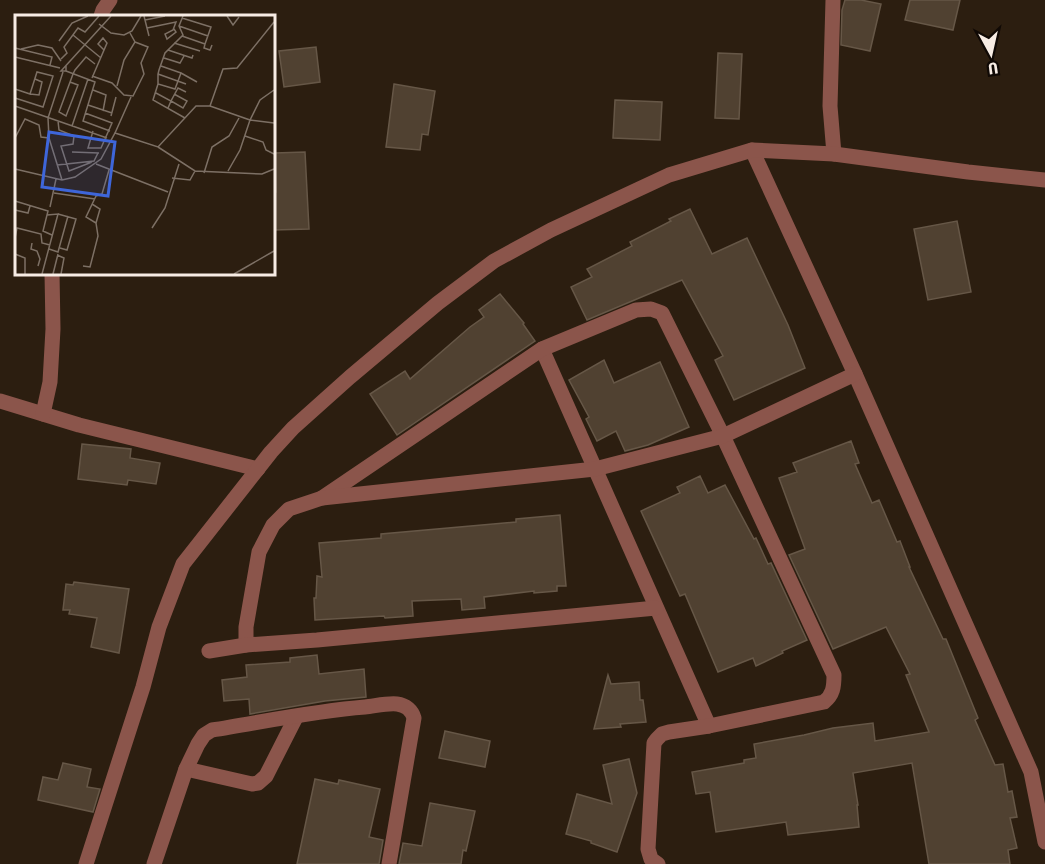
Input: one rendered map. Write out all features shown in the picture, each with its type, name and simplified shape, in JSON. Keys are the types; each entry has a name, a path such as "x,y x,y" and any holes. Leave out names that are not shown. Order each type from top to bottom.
{"street":[{"path":"101,15 110,0"},
{"path":"833,0 830,106 834,154"},
{"path":"752,150 1038,771 1045,842"},
{"path":"86,864 143,687 159,627 183,564 271,452 293,428 438,303 494,261 551,230 669,175 752,150 834,154 1045,180"},
{"path":"43,414 50,382 53,329 52,274"},
{"path":"322,498 542,349 636,310 651,309 662,313 723,436 834,675 834,683 830,698 824,702 662,734 654,743 648,849 651,859 658,864"},
{"path":"542,349 709,726"},
{"path":"246,645 246,627 259,552 273,525 289,509 322,498 595,469 723,436 855,374"},
{"path":"0,401 79,425 258,469"},
{"path":"209,651 246,645 656,608"},
{"path":"154,864 186,769 204,735 212,730 349,708 398,704 408,708 414,718 389,864"},
{"path":"186,769 252,784 258,783 266,776 296,717"}],"building":[{"path":"845,0 881,4 870,51 841,45 842,10"},
{"path":"910,0 960,0 953,30 905,20"},
{"path":"316,47 320,82 284,87 279,51"},
{"path":"718,53 742,54 739,119 715,118"},
{"path":"394,84 435,91 428,135 422,134 420,150 386,147"},
{"path":"615,100 662,102 660,140 613,138"},
{"path":"305,152 309,229 274,230 275,153"},
{"path":"690,209 712,254 747,238 788,325 805,368 734,400 715,360 723,356 682,280 587,320 571,287 592,277 587,269 632,246 630,242"},
{"path":"957,221 971,292 928,300 914,229"},
{"path":"500,294 524,323 535,341 397,435 370,394 405,371 410,379 484,317 479,310"},
{"path":"604,360 614,383 660,362 689,427 648,445 625,451 616,431 597,441 586,419 589,417 569,380"},
{"path":"851,441 859,463 855,464 872,503 879,500 897,542 900,541 909,567 943,639 946,639 978,718 975,720 995,765 1003,764 1008,792 1012,791 1017,817 1010,818 1017,848 1008,850 1010,864 929,864 912,763 853,773 859,827 788,835 786,822 716,832 710,792 696,794 692,772 744,763 744,760 756,758 754,744 833,728 873,723 875,741 929,732 906,675 910,674 886,627 833,649 789,555 805,549 779,478 797,472 793,463"},
{"path":"82,444 131,449 130,458 160,463 156,484 128,480 127,485 78,479"},
{"path":"700,476 708,493 725,485 754,539 756,538 768,564 771,563 807,640 756,666 753,658 718,672 685,594 680,596 641,511 680,493 677,487"},
{"path":"560,515 566,586 557,586 557,591 534,593 534,591 484,597 485,608 462,610 461,599 412,601 413,616 315,620 314,598 316,598 317,576 322,577 319,543 381,538 381,534 516,522 516,519"},
{"path":"74,582 129,589 119,653 91,647 97,618 69,614 70,610 63,610 66,584 73,585"},
{"path":"317,655 319,674 364,669 366,697 325,701 250,714 249,699 224,701 222,680 247,677 246,665 290,662 290,658"},
{"path":"608,675 611,684 639,682 640,700 643,700 646,722 594,729"},
{"path":"445,731 490,741 485,767 439,758"},
{"path":"629,759 637,793 617,852 566,834 577,794 612,804 603,765"},
{"path":"63,763 91,769 87,787 100,789 93,812 38,800 43,777 58,780"},
{"path":"315,779 338,784 339,780 380,789 369,837 383,840 379,864 297,864"},
{"path":"430,803 475,811 461,864 399,864 403,843 422,846"}]}
